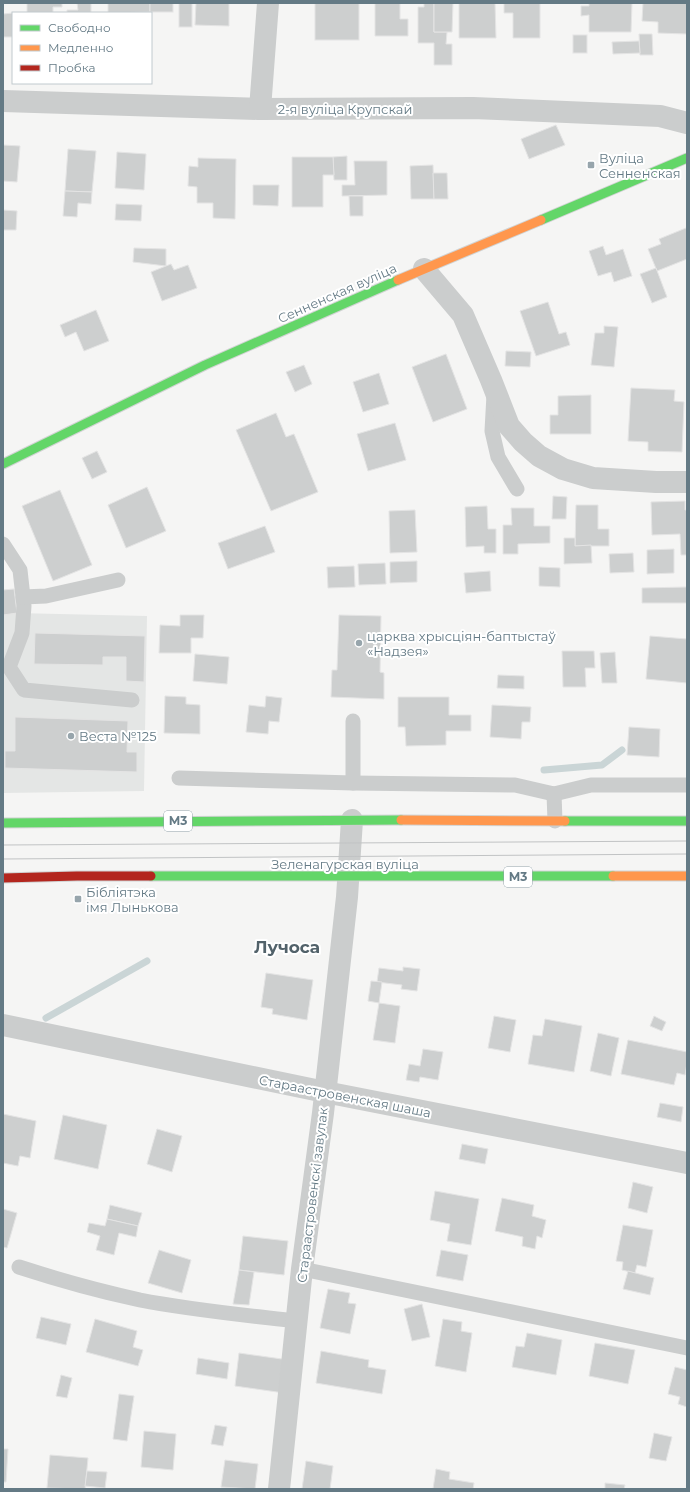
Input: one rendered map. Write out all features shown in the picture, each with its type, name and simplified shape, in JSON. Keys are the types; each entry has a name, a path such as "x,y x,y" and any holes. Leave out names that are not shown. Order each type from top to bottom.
{"main road":[{"name":"Сенненская вуліца","path":"3,464 205,365 424,269 687,158"},
{"name":"М3","path":"3,823 352,820 687,821"},
{"name":"Зеленагурская вуліца","path":"3,878 77,876 687,876"}],"street":[{"path":"260,109 268,3"},
{"name":"2-я вуліца Крупскай","path":"3,101 260,109 473,108 660,116 687,123"},
{"path":"424,269 463,315 509,426 523,442 539,456 563,469 592,478 656,482 687,482"},
{"name":"Стараастровенскі завулак","path":"279,1489 296,1321 325,1092 347,897 352,820"},
{"name":"Стараастровенская шаша","path":"3,1025 325,1092 687,1163"}],"lane":[{"path":"494,388 492,430 498,457 517,489"},
{"path":"3,544 20,570 24,606 22,633 9,667 24,690 132,700"},
{"path":"23,597 46,596 118,580"},
{"path":"353,721 353,783"},
{"path":"179,778 353,783 515,785 554,794 590,785 687,785"},
{"path":"554,794 556,821"},
{"path":"19,1267 73,1284 140,1300 222,1313 296,1321"},
{"path":"302,1269 687,1348"}],"shaded area":[{"path":"16,613 147,616 144,791 3,793 3,615"}],"building":[{"path":"27,3 62,3 62,7 53,7 53,12 27,12"},
{"path":"77,3 91,3 91,12 67,12 67,10 78,10"},
{"path":"108,3 150,3 150,12 108,12"},
{"path":"150,3 173,3 173,12 150,12"},
{"path":"179,3 192,3 192,27 179,27"},
{"path":"196,3 229,3 229,26 195,25"},
{"path":"315,3 359,3 359,40 315,40"},
{"path":"375,3 400,3 400,19 408,19 408,36 375,36"},
{"path":"424,3 434,3 434,32 447,32 446,44 452,44 452,65 434,65 434,43 418,43 418,7 424,7"},
{"path":"434,3 453,3 452,32 434,32"},
{"path":"459,3 495,3 496,38 459,38"},
{"path":"504,3 540,3 540,38 513,38 513,13 504,13"},
{"path":"589,3 632,3 631,32 589,32 589,15 581,16 581,6 589,6"},
{"path":"643,3 687,3 687,34 658,33 658,22 642,21"},
{"path":"12,13 12,37 3,37 3,14"},
{"path":"639,34 652,34 653,55 640,55"},
{"path":"573,35 587,35 587,53 573,53"},
{"path":"639,41 640,53 613,54 612,42"},
{"path":"556,125 565,145 529,159 521,139"},
{"path":"3,145 20,146 17,182 3,181"},
{"path":"68,149 96,151 92,192 65,191"},
{"path":"117,152 146,154 144,190 115,188"},
{"path":"347,156 347,180 334,180 333,157"},
{"path":"292,157 333,157 334,175 323,175 323,207 292,207"},
{"path":"198,158 236,159 235,219 213,218 213,203 197,203 197,187 188,186 189,166 198,167"},
{"path":"354,161 387,161 387,195 342,196 342,185 355,185"},
{"path":"433,165 434,199 411,199 410,166"},
{"path":"433,173 447,173 448,199 434,199"},
{"path":"253,185 279,185 278,206 253,205"},
{"path":"65,191 92,192 91,204 78,203 77,217 63,216"},
{"path":"349,196 363,196 363,216 350,216"},
{"path":"116,204 142,205 141,221 115,220"},
{"path":"3,210 17,211 16,230 3,230"},
{"path":"686,228 687,259 657,271 648,249 661,244 659,239"},
{"path":"603,246 606,255 623,249 632,276 614,282 611,272 598,276 589,251"},
{"path":"134,248 166,249 166,266 133,262"},
{"path":"171,264 174,270 188,265 197,288 162,301 151,272"},
{"path":"656,268 667,297 652,303 640,274"},
{"path":"548,302 559,334 566,332 570,345 536,356 520,311"},
{"path":"96,310 109,341 84,351 76,332 65,337 60,325"},
{"path":"604,326 618,327 614,367 591,365 595,333 604,333"},
{"path":"506,351 531,352 530,367 505,366"},
{"path":"446,354 467,409 433,422 412,367"},
{"path":"304,365 312,384 295,392 286,372"},
{"path":"379,373 389,404 363,412 353,382"},
{"path":"631,388 675,390 674,401 684,402 682,452 648,451 648,442 628,441"},
{"path":"591,395 591,434 550,434 550,415 558,415 558,396"},
{"path":"276,413 286,437 294,434 318,492 271,511 236,430"},
{"path":"395,423 406,460 368,471 357,434"},
{"path":"97,451 107,472 92,479 82,458"},
{"path":"147,487 166,531 126,548 108,505"},
{"path":"60,490 92,565 53,581 22,506"},
{"path":"553,496 567,497 566,519 552,519"},
{"path":"685,501 685,510 687,510 687,555 681,555 680,534 652,535 651,502"},
{"path":"576,505 598,505 598,529 609,529 609,546 575,546"},
{"path":"487,506 488,529 496,529 496,553 484,553 484,546 466,547 465,507"},
{"path":"511,508 534,508 534,526 550,526 550,543 518,544 518,554 503,554 503,525 512,525"},
{"path":"415,510 417,552 390,553 389,511"},
{"path":"265,526 275,552 228,569 218,543"},
{"path":"564,538 575,538 575,546 591,545 592,563 564,564"},
{"path":"674,549 674,573 647,574 647,550"},
{"path":"633,553 634,572 610,573 609,554"},
{"path":"417,561 417,582 390,583 390,562"},
{"path":"385,563 386,584 359,585 358,564"},
{"path":"354,566 355,587 328,588 327,567"},
{"path":"539,567 560,568 560,587 539,586"},
{"path":"490,571 491,591 466,593 464,573"},
{"path":"687,587 687,603 642,603 642,588"},
{"path":"14,589 17,613 3,615 3,590"},
{"path":"180,615 204,615 203,638 191,638 191,653 159,653 160,625 180,626"},
{"name":"царква хрысціян-баптыстаў «Надзея»","path":"339,615 381,616 380,672 384,673 384,699 331,697 332,670 337,670"},
{"path":"35,633 145,636 144,682 126,681 126,657 103,657 103,665 34,664"},
{"path":"650,636 687,639 687,683 646,679"},
{"path":"562,651 594,651 595,668 585,668 586,687 563,687"},
{"path":"615,652 617,683 602,683 600,653"},
{"path":"195,654 229,657 227,684 193,681"},
{"path":"498,675 524,676 524,689 497,688"},
{"path":"165,696 186,697 186,704 200,705 200,734 164,733"},
{"path":"266,696 282,698 279,722 269,721 268,734 246,732 249,705 265,707"},
{"path":"398,697 449,697 449,715 471,715 471,731 446,731 446,745 406,746 405,727 398,727"},
{"path":"492,705 531,707 530,722 522,722 521,739 490,737"},
{"name":"Веста №125","path":"15,717 128,721 127,752 137,752 137,772 5,768 5,751 15,751"},
{"path":"629,727 660,729 659,757 627,755"},
{"path":"403,967 420,969 417,991 401,989 402,985 377,982 379,968 403,971"},
{"path":"266,973 313,980 307,1020 272,1014 273,1009 261,1007"},
{"path":"371,981 382,982 379,1003 368,1001"},
{"path":"379,1003 400,1006 395,1043 373,1040"},
{"path":"494,1016 516,1020 510,1052 488,1048"},
{"path":"654,1016 666,1022 662,1031 650,1026"},
{"path":"545,1019 582,1026 574,1072 528,1064 533,1035 542,1036"},
{"path":"598,1033 619,1038 611,1076 590,1071"},
{"path":"628,1040 687,1052 685,1075 677,1073 674,1085 621,1074"},
{"path":"423,1049 443,1052 438,1080 420,1077 419,1082 406,1080 409,1064 420,1066"},
{"path":"660,1103 683,1107 681,1122 657,1117"},
{"path":"3,1114 36,1121 30,1158 20,1156 18,1166 3,1163"},
{"path":"63,1115 107,1125 98,1169 54,1159"},
{"path":"157,1129 182,1136 172,1172 147,1164"},
{"path":"462,1144 488,1149 485,1164 459,1159"},
{"path":"633,1182 653,1187 647,1213 628,1208"},
{"path":"435,1191 479,1199 471,1245 447,1241 450,1224 430,1220"},
{"path":"502,1198 534,1205 532,1216 546,1220 542,1238 537,1236 535,1249 522,1246 523,1237 495,1231"},
{"path":"110,1205 142,1213 138,1226 107,1219"},
{"path":"3,1209 17,1213 7,1248 3,1247"},
{"path":"107,1219 138,1226 136,1237 119,1233 114,1255 96,1250 100,1236 87,1232 89,1223 105,1226"},
{"path":"623,1225 653,1230 646,1267 637,1265 635,1273 622,1270 623,1262 616,1261"},
{"path":"243,1236 288,1241 284,1275 239,1270"},
{"path":"159,1250 191,1260 182,1293 148,1283"},
{"path":"441,1250 468,1255 463,1281 436,1276"},
{"path":"239,1270 254,1272 249,1305 233,1304"},
{"path":"628,1271 654,1278 650,1295 623,1289"},
{"path":"328,1289 350,1293 348,1303 356,1304 350,1334 320,1328"},
{"path":"422,1304 430,1337 412,1341 404,1309"},
{"path":"41,1317 71,1324 66,1345 36,1338"},
{"path":"95,1319 137,1331 133,1347 143,1350 138,1366 86,1352"},
{"path":"443,1319 462,1322 461,1331 472,1333 466,1372 435,1366"},
{"path":"527,1333 562,1340 556,1375 512,1367 516,1346 524,1347"},
{"path":"595,1343 635,1350 628,1384 589,1376"},
{"path":"321,1351 369,1360 368,1367 386,1370 382,1394 316,1383"},
{"path":"239,1353 289,1360 284,1393 235,1386"},
{"path":"198,1358 229,1363 227,1379 196,1374"},
{"path":"675,1367 687,1370 687,1407 678,1404 680,1397 668,1394"},
{"path":"61,1375 72,1378 67,1398 56,1396"},
{"path":"119,1394 134,1396 127,1441 113,1439"},
{"path":"215,1425 227,1427 223,1446 211,1444"},
{"path":"144,1431 176,1434 173,1470 141,1467"},
{"path":"654,1433 672,1437 666,1461 649,1458"},
{"path":"3,1449 8,1449 6,1482 3,1482"},
{"path":"50,1455 88,1458 85,1489 47,1488"},
{"path":"225,1460 258,1464 255,1489 221,1487"},
{"path":"306,1461 333,1466 330,1489 302,1489"},
{"path":"436,1469 450,1472 449,1479 474,1483 473,1489 433,1489"},
{"path":"87,1471 107,1472 105,1488 85,1486"},
{"path":"605,1483 625,1485 624,1489 605,1489"}],"waterway":[{"path":"544,770 602,765 622,750"},
{"path":"46,1018 147,961"}],"tram line":[{"path":"3,845 687,841"},
{"path":"3,859 687,854"}],"traffic: fast":[{"path":"541,220 687,158"},
{"path":"3,464 205,365 398,280"},
{"path":"3,823 401,820"},
{"path":"565,821 687,821"},
{"path":"151,876 613,876"}],"traffic: slow":[{"path":"398,280 541,220"},
{"path":"401,820 565,821"},
{"path":"613,876 687,876"}],"traffic: jam":[{"path":"3,878 151,876"}],"place":[{"name":"Вуліца Сенненская","path":"591,165"},
{"name":"царква хрысціян-баптыстаў «Надзея»","path":"359,643"},
{"name":"Веста №125","path":"71,736"},
{"name":"Бібліятэка імя Лынькова","path":"78,899"}],"district":[{"name":"Лучоса","path":"287,947"}]}
